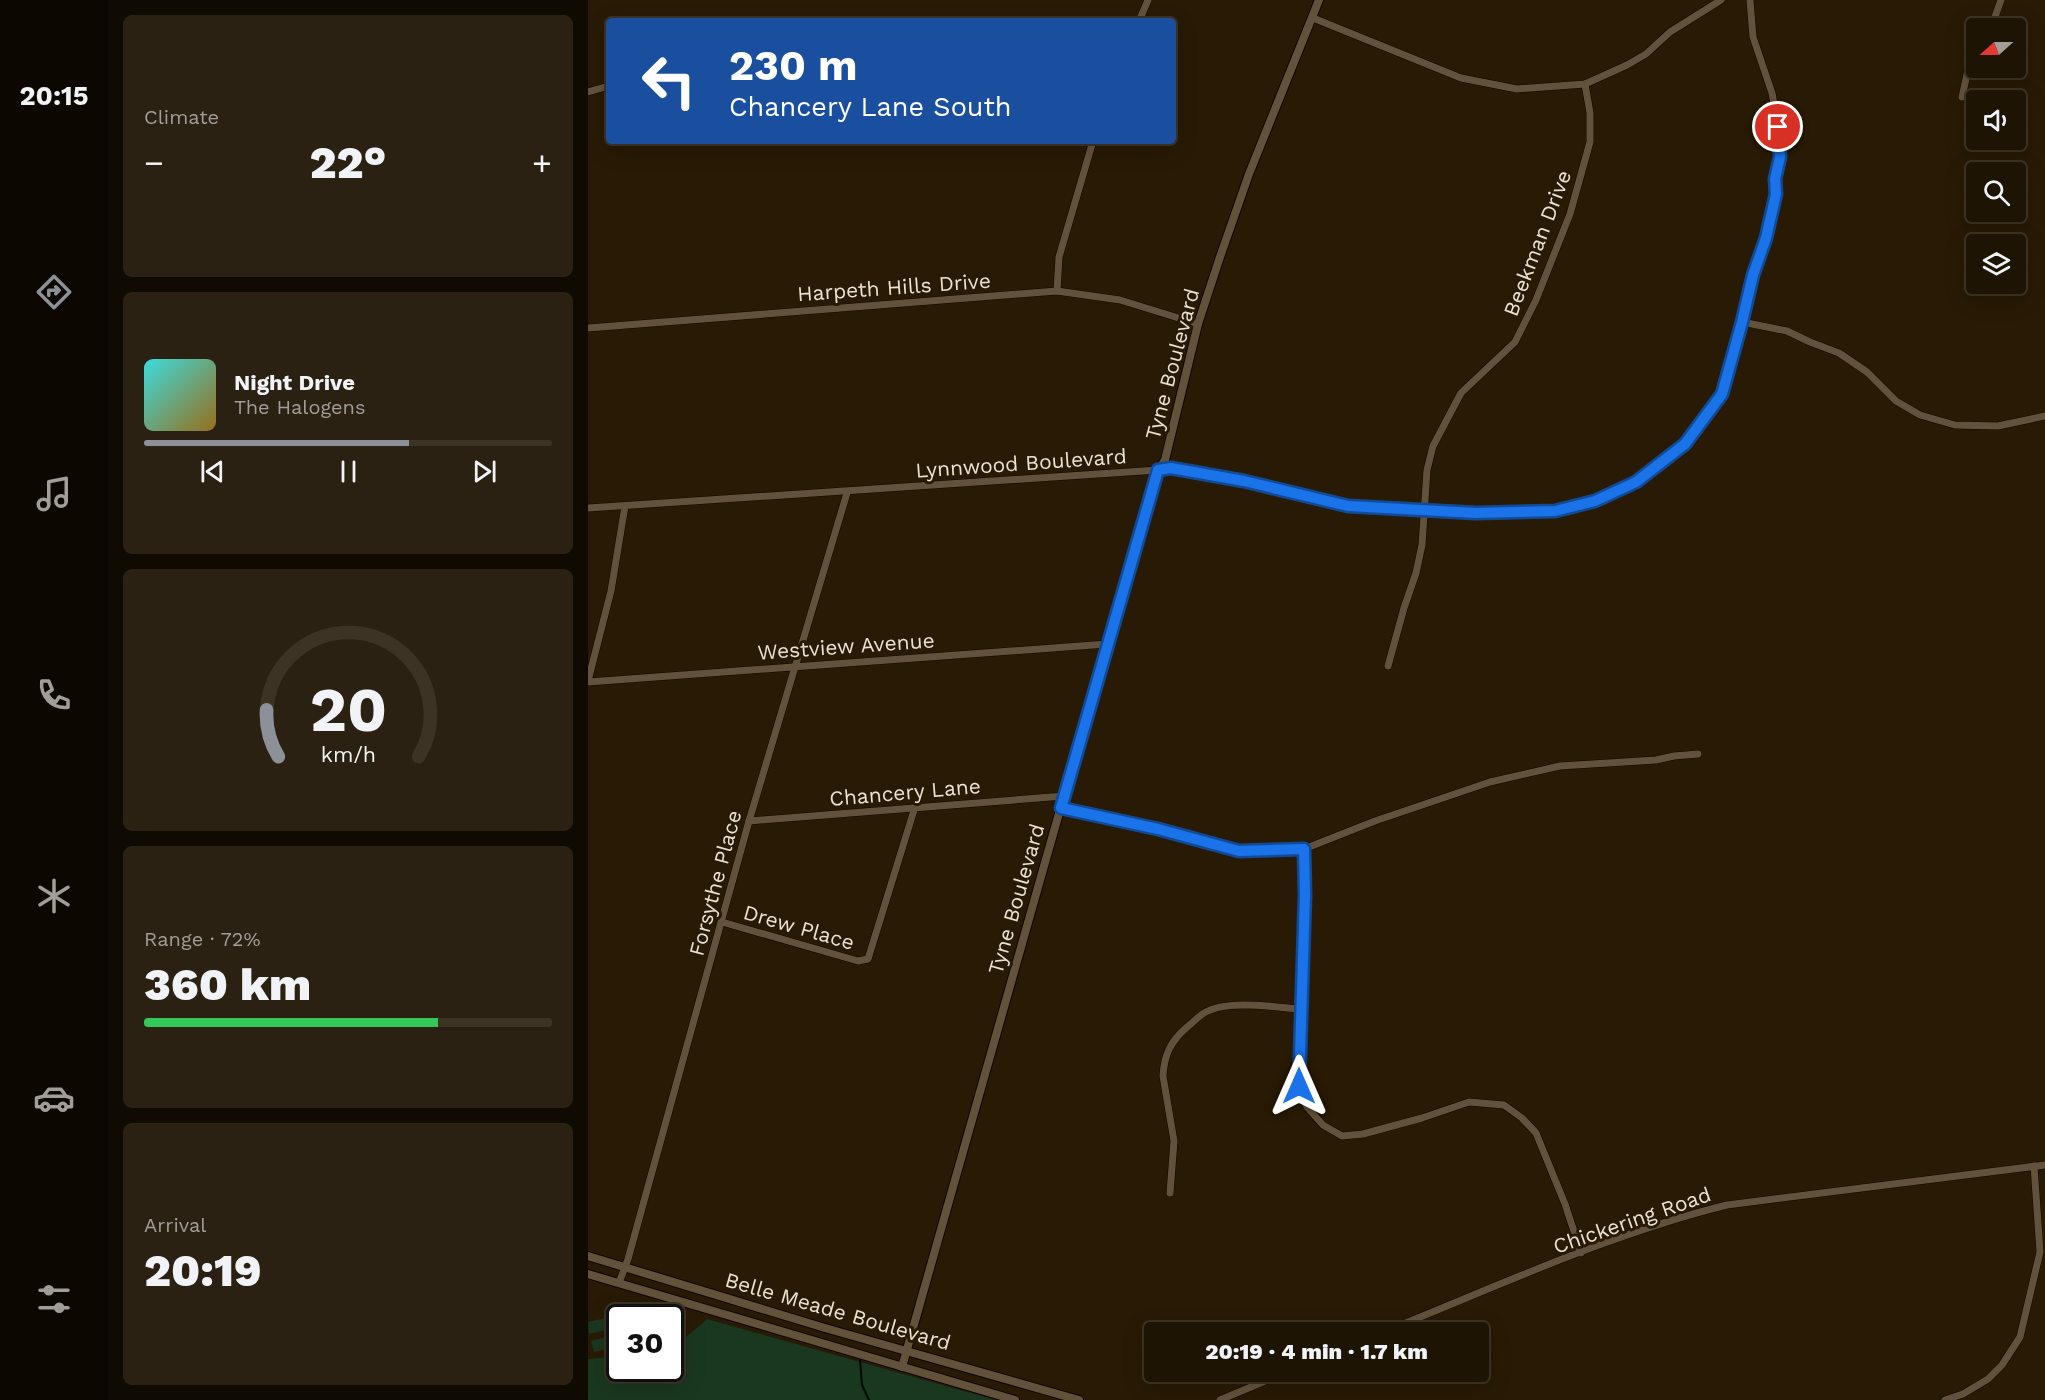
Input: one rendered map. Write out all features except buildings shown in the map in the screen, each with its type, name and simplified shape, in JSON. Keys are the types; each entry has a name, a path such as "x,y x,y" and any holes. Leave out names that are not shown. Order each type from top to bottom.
{"street":[{"path":"1140,18 1148,0"},
{"name":"Tyne Boulevard","path":"902,1366 1107,644 1158,470 1165,460 1198,324 1249,174 1319,0"},
{"path":"1313,18 1461,78 1513,89 1585,84 1646,54 1670,32 1721,0"},
{"name":"Lynnwood Boulevard","path":"588,508 847,493 1171,468 1244,481 1348,506 1498,513 1555,511 1595,501 1636,482 1685,444 1722,394 1753,275 1765,241 1776,194 1775,179 1780,157 1772,93 1753,38 1750,0"},
{"path":"1995,18 2001,0"},
{"path":"1962,97 1966,78"},
{"name":"Beekman Drive","path":"1388,666 1422,545 1427,470 1433,446 1461,393 1515,342 1536,300 1570,214 1590,142 1590,113 1585,84"},
{"path":"588,92 606,87"},
{"path":"1057,291 1059,257 1092,144"},
{"name":"Harpeth Hills Drive","path":"588,328 1057,291 1120,300 1198,324"},
{"path":"1742,322 1787,332 1839,353 1867,372 1896,401 1920,415 1955,425 1998,426 2045,416"},
{"name":"Forsythe Place","path":"619,1283 628,1258 749,821 847,493"},
{"path":"588,681 611,591 625,506"},
{"name":"Westview Avenue","path":"588,681 1107,644"},
{"path":"1061,808 1158,829 1239,851 1304,849 1375,821 1490,782 1560,766 1656,760 1698,754"},
{"name":"Chancery Lane","path":"749,821 1064,796"},
{"name":"Drew Place","path":"722,922 858,962 868,959 915,807"},
{"path":"1304,849 1305,895 1299,1086 1307,1107 1323,1125 1342,1136 1363,1134 1469,1102 1504,1106 1522,1118 1536,1133 1565,1204 1581,1253"},
{"path":"1170,1193 1174,1141 1163,1066 1170,1044 1205,1012 1237,1005 1300,1009"},
{"name":"Chickering Road","path":"1408,1322 1655,1225 1727,1205 2045,1165"},
{"path":"1945,1400 1963,1394 1988,1379 2002,1365 2020,1337 2040,1252 2034,1166"},
{"name":"Belle Meade Boulevard","path":"588,1256 814,1325 906,1350 1052,1396 1078,1400"},
{"name":"Belle Meade Boulevard","path":"588,1274 1015,1400"},
{"path":"1220,1400 1263,1382"}],"green space":[{"path":"606,1318 606,1330 589,1334 588,1322"},
{"path":"707,1319 996,1400 588,1400 588,1359 606,1357 606,1382 684,1382 684,1339"},
{"path":"606,1337 606,1349 594,1352 591,1341"}],"waterway":[{"path":"860,1360 862,1385 869,1400"}],"route":[{"path":"1299,1086 1305,895 1304,849 1239,851 1158,829 1061,808 1158,470 1171,468 1244,481 1348,506 1476,513 1555,511 1595,501 1636,482 1685,444 1722,394 1753,275 1766,238 1776,194 1775,179 1780,157 1778,127"}]}
